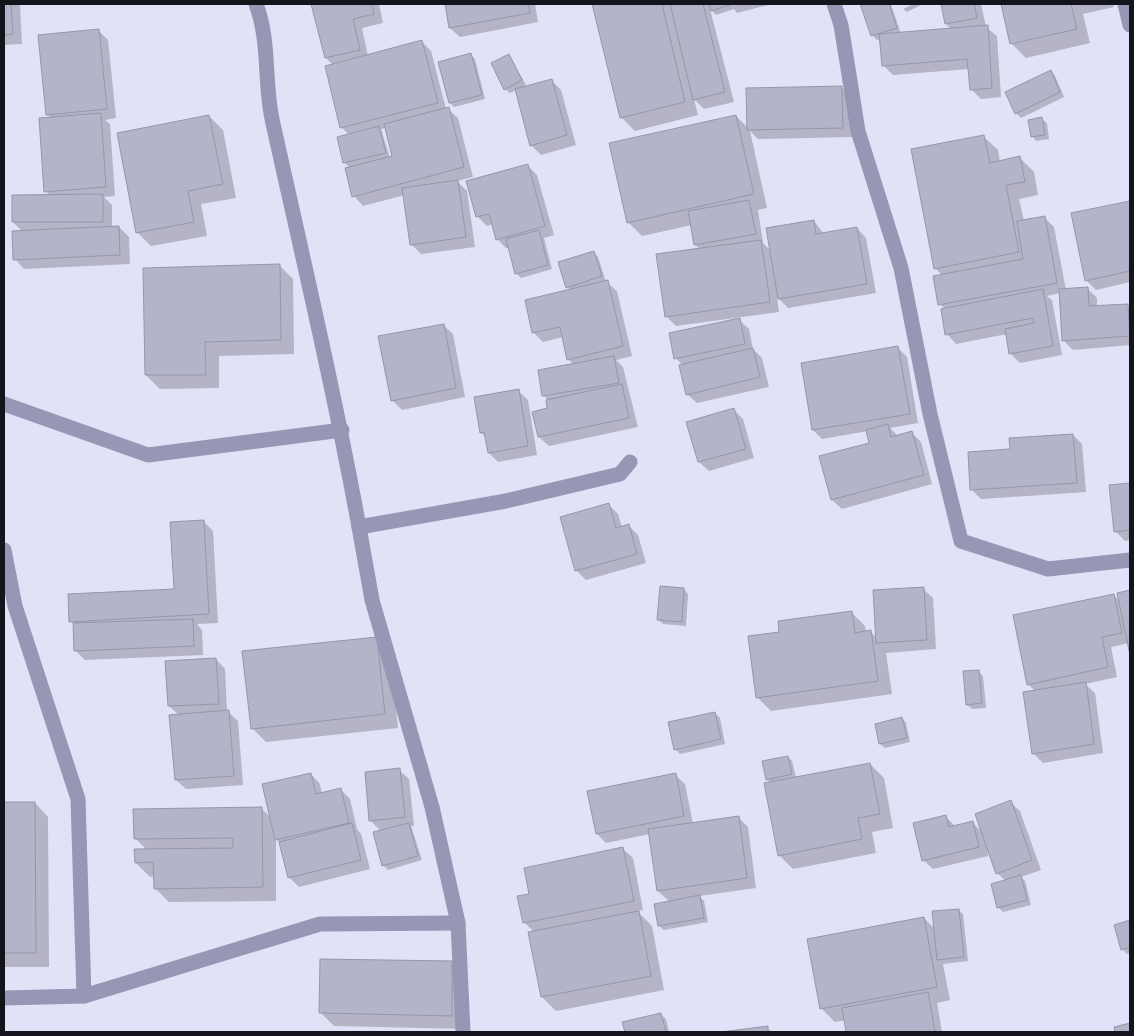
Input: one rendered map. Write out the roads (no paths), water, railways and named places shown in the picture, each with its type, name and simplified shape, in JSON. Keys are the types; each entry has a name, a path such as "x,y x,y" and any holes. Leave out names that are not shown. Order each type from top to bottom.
{"street":[{"path":"256,4 263,22 271,116 342,430 372,600 432,807 458,923 463,1032"},
{"path":"834,4 841,24 858,131 901,268 930,414 961,541 1048,569 1130,560"},
{"path":"1125,4 1130,24"},
{"path":"4,404 148,455 342,430"},
{"path":"359,527 506,501 620,474 630,462"},
{"path":"4,550 9,606 78,799 84,996"},
{"path":"4,998 84,996 320,924 458,923"}]}
